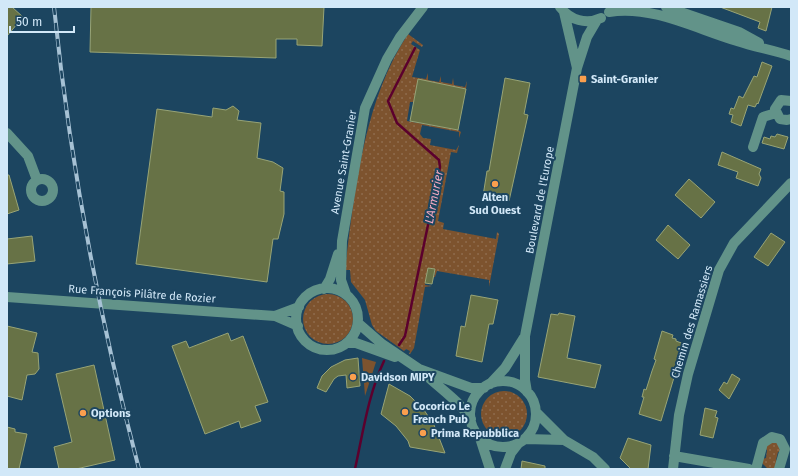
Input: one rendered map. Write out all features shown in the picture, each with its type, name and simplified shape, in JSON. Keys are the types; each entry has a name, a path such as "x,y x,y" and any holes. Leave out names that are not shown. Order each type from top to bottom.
{"street":[{"name":"Avenue Saint-Granier","path":"324,289 330,279 342,241 365,108 387,58 400,37 423,7"},
{"path":"666,7 739,32 765,48"},
{"path":"562,9 576,19 582,21 597,20 611,10 659,15 738,42 791,56"},
{"name":"Boulevard de l'Europe","path":"562,9 578,68"},
{"name":"Boulevard de l'Europe","path":"536,413 532,398 527,392 525,380 525,336 578,68 587,37 597,20"},
{"path":"776,113 778,102 785,99 791,101"},
{"path":"776,113 783,120 791,119"},
{"path":"753,147 763,117 776,113"},
{"path":"7,133 28,156 37,180"},
{"name":"Chemin des Ramassiers","path":"673,469 679,415 688,374 719,270 734,243 791,182"},
{"name":"Avenue Saint-Granier","path":"342,241 341,280 346,294"},
{"path":"324,289 334,289 346,294 357,310 358,323 354,334 347,343 332,350 316,348 303,337 298,326 297,317 300,307 311,293 324,289"},
{"name":"Rue François Pilâtre de Rozier","path":"7,297 275,316 298,326"},
{"name":"Rue François Pilâtre de Rozier","path":"275,316 300,307"},
{"path":"358,323 406,362"},
{"name":"Boulevard de l'Europe","path":"471,419 472,404 477,395 505,368 525,336"},
{"path":"347,343 356,344 406,362 419,369 471,388 510,382 522,387 527,392"},
{"path":"419,369 432,382 464,408 471,419 475,432 485,442 505,448 522,442 564,440"},
{"path":"536,413 564,440 593,457 605,469"},
{"path":"505,469 511,453 533,430 536,413"},
{"path":"756,469 762,443 772,437 782,442 785,449 780,469"},
{"path":"480,438 490,469"},
{"path":"674,456 749,469"}],"shaded area":[{"path":"408,34 423,45 422,47 413,41 411,44 420,50 412,77 426,79 428,73 428,80 439,82 441,76 441,82 452,84 453,78 454,85 465,87 467,81 466,89 418,80 414,102 410,102 407,121 458,130 461,132 459,138 459,132 422,125 420,134 423,138 431,139 430,145 456,150 459,145 457,153 451,152 438,221 444,223 443,229 496,239 497,232 499,234 489,287 489,280 437,271 434,277 435,269 428,268 425,285 432,286 425,287 414,348 410,354 410,351 406,349 404,351 376,331 372,325 365,300 351,282 350,270 345,270 357,179 371,117 393,60"},
{"path":"328,294 338,296 346,301 351,309 353,319 351,329 346,337 338,342 328,344 318,342 310,337 305,329 303,319 305,309 310,301 318,296"},
{"path":"362,358 376,362 365,396"},
{"path":"499,391 509,391 517,395 523,401 527,409 527,419 523,427 517,433 509,437 499,437 491,433 485,427 481,419 481,409 485,401 491,395"},
{"path":"776,441 782,451 778,452 776,460 779,462 775,468 768,469 762,463 762,459 766,458 767,450 764,448 765,445"}],"building":[{"path":"7,7 12,7 23,17 7,36"},
{"path":"91,7 324,7 322,46 297,45 297,39 276,39 276,58 90,52"},
{"path":"720,7 772,7 766,31 758,28 760,22"},
{"path":"762,62 772,66 758,104 757,103 755,107 748,105 741,126 731,122 733,115 729,114 731,108 734,109 739,96 743,98 754,76 757,77"},
{"path":"505,78 530,83 524,114 528,115 509,201 483,196 487,171 489,171"},
{"path":"418,79 466,89 458,130 410,121"},
{"path":"233,106 239,111 237,120 261,123 257,158 273,162 283,168 280,191 284,192 284,214 278,239 273,239 267,282 136,264 157,109 212,117 213,108 226,110"},
{"path":"777,134 788,137 784,149 762,143 764,137 770,139 771,136 775,137"},
{"path":"722,152 761,169 759,174 761,178 758,186 736,178 738,172 718,165"},
{"path":"7,175 9,175 19,210 7,214"},
{"path":"689,179 715,202 701,218 675,195"},
{"path":"668,225 690,245 678,259 656,240"},
{"path":"771,233 785,242 768,266 754,257"},
{"path":"32,236 35,261 7,264 7,239"},
{"path":"428,268 435,269 432,284 425,283"},
{"path":"471,295 498,300 493,324 489,324 482,362 456,356 461,326 465,327"},
{"path":"559,313 575,316 567,358 601,365 595,388 538,377 551,314 558,315"},
{"path":"7,326 37,333 32,352 38,353 39,369 35,374 27,375 22,400 7,396"},
{"path":"662,331 673,335 672,338 684,344 661,421 639,414 644,397 642,397 644,389 646,390 656,360 654,359"},
{"path":"228,333 231,341 243,336 268,402 255,406 261,421 241,428 239,421 205,434 172,346 186,341 189,348"},
{"name":"Davidson MIPY","path":"358,358 360,386 347,388 346,375 338,376 334,379 326,392 317,388 322,376 331,367 345,360"},
{"path":"94,365 115,460 76,469 59,469 54,447 72,442 56,374"},
{"path":"732,374 740,379 729,399 719,390 724,382 727,384"},
{"path":"389,384 410,396 424,410 434,425 445,453 410,447 408,441 396,426 381,414"},
{"path":"705,408 717,411 715,417 718,418 713,438 700,435"},
{"path":"7,427 15,429 15,432 27,434 19,469 7,469"},
{"path":"628,438 651,445 648,469 631,469 620,458"},
{"path":"522,461 545,466 545,469 521,469"}],"waterway":[{"name":"L'Armurier","path":"399,345 405,336 440,167 439,160 397,123 388,101 415,48"},
{"name":"L'Armurier","path":"355,469 370,401 378,374 384,361"}],"railway":[{"path":"54,7 68,124 77,182 111,355 139,469"}],"place":[{"name":"Saint-Granier","path":"583,79"},
{"name":"Alten Sud Ouest","path":"495,184"},
{"name":"Davidson MIPY","path":"353,377"},
{"name":"Cocorico Le French Pub","path":"405,412"},
{"name":"Options","path":"83,413"},
{"name":"Prima Repubblica","path":"423,433"}]}
